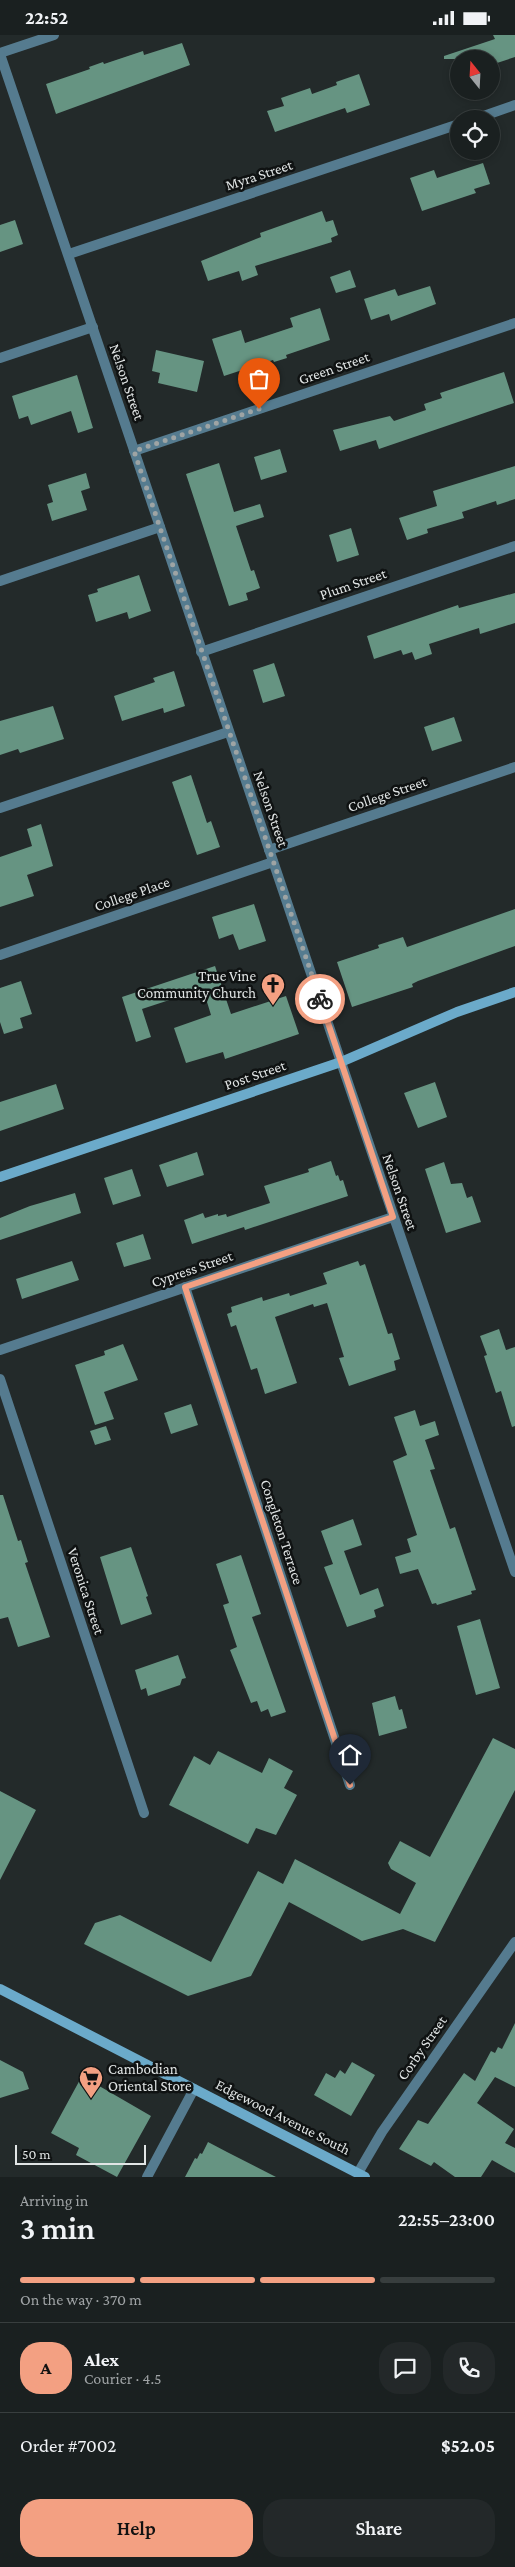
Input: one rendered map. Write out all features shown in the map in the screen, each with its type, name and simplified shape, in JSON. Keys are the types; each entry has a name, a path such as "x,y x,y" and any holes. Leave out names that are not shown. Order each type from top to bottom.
{"main road":[{"name":"Post Street","path":"0,1177 341,1062 457,1012 515,992"},
{"name":"Edgewood Avenue South","path":"0,1989 361,2175"}],"street":[{"path":"0,53 54,35"},
{"name":"Nelson Street","path":"0,53 228,732 515,1573"},
{"path":"500,110 515,105"},
{"name":"Myra Street","path":"69,254 450,127"},
{"name":"Green Street","path":"134,451 515,323"},
{"path":"0,358 93,327"},
{"path":"0,581 160,527"},
{"name":"Plum Street","path":"201,652 515,546"},
{"path":"0,808 228,732"},
{"name":"College Street","path":"269,850 515,767"},
{"name":"College Place","path":"0,955 273,862"},
{"name":"Cypress Street","path":"0,1350 393,1217"},
{"name":"Congleton Terrace","path":"185,1287 350,1785"},
{"name":"Veronica Street","path":"0,1379 144,1813"},
{"name":"Corby Street","path":"361,2175 382,2132 515,1942"},
{"path":"147,2177 194,2089"}],"building":[{"path":"493,35 515,35 515,57 500,62 500,50 462,50 495,39"},
{"path":"182,43 190,65 56,114 46,84 90,69 89,67 103,62 104,64 143,51 144,55"},
{"path":"450,54 450,59 444,59 444,56"},
{"path":"359,74 370,105 347,113 345,108 275,132 267,111 284,106 281,98 310,88 312,94 337,85 336,82"},
{"path":"483,163 490,184 474,189 476,193 422,211 410,178 434,170 437,178"},
{"path":"322,211 326,222 333,220 338,235 331,238 332,242 255,266 258,275 242,281 239,271 208,281 201,261 261,237 260,233"},
{"path":"15,220 23,244 0,252 0,225"},
{"path":"350,270 356,287 336,293 330,277"},
{"path":"430,286 436,304 391,321 389,314 371,320 364,299 395,289 398,296"},
{"path":"320,308 330,340 286,355 287,358 274,362 273,360 224,376 212,339 241,330 245,343 293,327 290,318"},
{"path":"156,350 204,361 197,392 158,383 160,373 152,371"},
{"path":"504,372 514,403 379,449 376,440 340,451 333,430 390,416 394,421 426,410 424,404 442,398 440,393"},
{"path":"77,375 93,428 78,433 71,411 31,425 28,416 19,419 12,396"},
{"path":"280,449 287,472 261,480 254,457"},
{"path":"219,463 234,512 260,504 264,517 236,526 251,571 254,570 260,588 246,593 248,600 229,606 186,474"},
{"path":"515,466 515,499 497,505 496,501 462,512 464,518 427,529 428,533 407,540 399,518 437,506 433,491"},
{"path":"86,473 90,488 81,491 87,510 52,521 47,504 53,502 48,485"},
{"path":"351,528 359,555 337,562 329,535"},
{"path":"139,575 151,611 129,619 127,612 96,622 88,595 98,592 97,589"},
{"path":"515,593 515,623 480,634 479,628 429,644 432,654 415,660 412,652 403,655 401,650 374,659 367,636 458,605 459,608"},
{"path":"274,663 285,696 263,703 253,670"},
{"path":"174,671 185,706 164,713 163,708 122,721 114,696 155,682 153,678"},
{"path":"53,706 64,739 20,753 18,749 0,755 0,721"},
{"path":"454,717 462,741 432,751 424,727"},
{"path":"191,775 207,823 211,821 220,847 197,855 172,782"},
{"path":"41,824 53,866 27,875 34,896 0,907 0,857 32,846 27,829"},
{"path":"254,904 266,941 239,950 233,934 219,939 212,917"},
{"path":"515,909 515,946 418,981 412,984 413,987 352,1007 337,962 379,948 378,945 403,937 407,947"},
{"name":"True Vine Community Church","path":"215,966 231,1014 286,996 299,1034 225,1059 223,1052 186,1063 174,1028 211,1015 203,989 142,1009 151,1037 136,1042 122,997"},
{"path":"21,981 32,1014 20,1018 23,1028 4,1034 0,1022 0,988"},
{"path":"435,1082 447,1117 418,1128 404,1093"},
{"path":"56,1084 64,1109 0,1131 0,1102"},
{"path":"197,1152 204,1175 167,1187 159,1165"},
{"path":"331,1161 336,1176 338,1175 340,1181 343,1180 348,1196 245,1230 244,1227 192,1244 184,1220 203,1213 205,1218 218,1214 218,1216 226,1214 227,1217 270,1203 264,1186 309,1172 308,1169"},
{"path":"444,1162 451,1184 462,1183 467,1198 472,1196 481,1222 446,1233 425,1169"},
{"path":"132,1169 141,1196 113,1205 104,1178"},
{"path":"75,1193 81,1213 0,1240 0,1218 30,1206"},
{"path":"143,1234 151,1259 124,1267 116,1243"},
{"path":"72,1261 79,1280 22,1299 16,1279"},
{"path":"358,1261 360,1266 365,1264 388,1334 392,1333 400,1359 394,1361 396,1370 349,1386 339,1358 344,1357 327,1303 314,1307 313,1304 275,1317 297,1383 265,1394 257,1368 251,1370 236,1325 231,1327 227,1314 232,1312 231,1307 262,1297 263,1301 289,1293 290,1296 327,1284 323,1273"},
{"path":"499,1329 506,1350 515,1347 515,1426 512,1427 501,1391 496,1393 484,1356 487,1355 480,1336"},
{"path":"123,1344 138,1380 104,1392 114,1419 95,1425 75,1365 105,1355 104,1351"},
{"path":"191,1404 198,1425 171,1434 164,1413"},
{"path":"415,1410 420,1426 435,1421 439,1435 425,1440 435,1469 430,1470 450,1529 455,1527 476,1590 471,1591 472,1594 437,1605 436,1603 432,1604 418,1569 400,1574 395,1557 411,1552 407,1539 417,1535 393,1461 407,1455 394,1417"},
{"path":"106,1426 111,1440 95,1445 90,1431"},
{"path":"0,1495 3,1495 18,1541 21,1540 28,1562 25,1563 50,1637 18,1647 8,1617 0,1619"},
{"path":"353,1519 362,1545 344,1551 360,1595 378,1588 384,1606 374,1610 376,1617 347,1627 324,1567 333,1564 321,1531"},
{"path":"131,1547 148,1596 146,1597 152,1614 121,1625 100,1557"},
{"path":"241,1555 261,1614 252,1617 286,1712 271,1717 268,1709 261,1712 257,1701 251,1703 230,1650 237,1647 223,1605 229,1603 216,1564"},
{"path":"480,1619 500,1688 476,1695 457,1626"},
{"path":"178,1655 186,1678 182,1679 180,1685 148,1696 146,1688 141,1690 135,1670"},
{"path":"395,1696 399,1710 402,1709 407,1728 379,1736 372,1703"},
{"path":"493,1738 515,1749 515,1790 435,1942 403,1929 362,1941 289,1902 251,1976 188,1996 84,1944 95,1923 120,1915 211,1962 258,1871 283,1884 295,1859 400,1914 416,1883 391,1869 388,1863 400,1841 430,1857"},
{"path":"218,1751 262,1773 269,1758 293,1771 284,1788 297,1795 276,1835 256,1828 248,1844 169,1805 194,1756 210,1765"},
{"path":"0,1791 36,1810 0,1880"},
{"path":"515,2023 515,2087 495,2077 477,2103 514,2129 505,2143 515,2148 515,2173 492,2160 481,2177 455,2177 434,2162 431,2166 399,2149 418,2120 428,2124 464,2073 475,2081 491,2051 495,2053 498,2047 502,2049"},
{"path":"0,2060 23,2072 29,2089 0,2098"},
{"path":"352,2062 375,2075 351,2116 314,2095 326,2073 335,2078 340,2070 345,2074"},
{"path":"82,2076 151,2116 117,2177 76,2155 79,2148 51,2133"},
{"path":"208,2142 276,2177 185,2177 195,2158 197,2159 200,2153 202,2154"}],"way so far":[{"path":"259,409 134,451 320,999"}],"place":[{"name":"True Vine Community Church","path":"273,1006"},
{"name":"Cambodian Oriental Store","path":"91,2099"}],"route":[{"path":"320,999 393,1217 185,1287 350,1785"}]}
